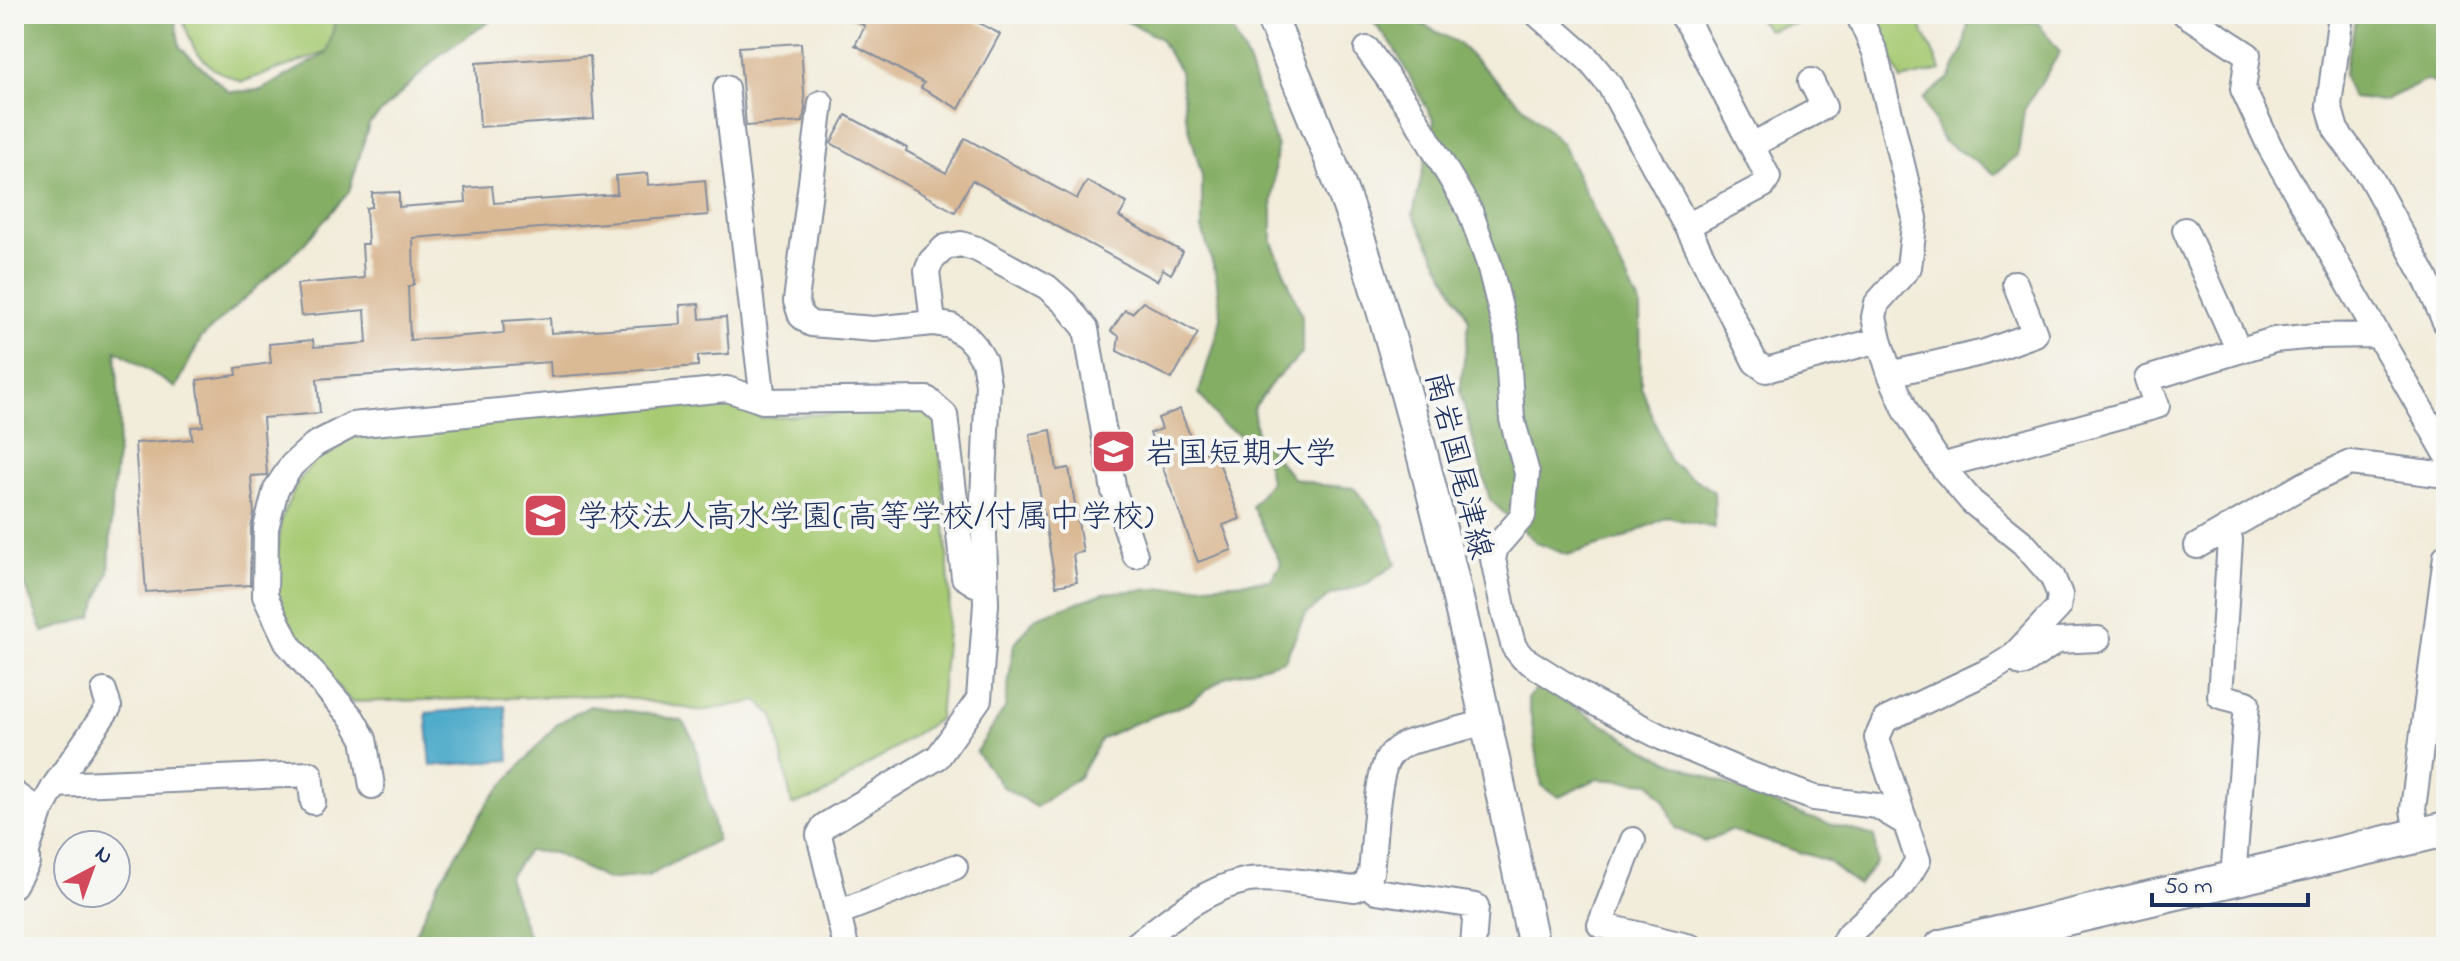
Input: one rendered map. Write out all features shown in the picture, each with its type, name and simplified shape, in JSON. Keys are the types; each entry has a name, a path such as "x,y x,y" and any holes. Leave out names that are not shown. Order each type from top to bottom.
{"highway":[{"path":"1942,947 2431,832"}],"main road":[{"name":"南岩国尾津線","path":"1270,14 1319,131 1372,278 1418,441 1487,722 1534,947"}],"street":[{"path":"1537,14 1588,59 1610,86 1687,226 1755,362 1766,370 1879,340"},
{"path":"1681,14 1768,177 1764,185 1687,226"},
{"path":"1841,947 1847,936 1903,885 1918,860 1877,738 1885,720 2012,657 2058,608 2060,595 2052,576 2023,543 1972,502 1943,468 1907,413 1890,374 1874,317 1877,303 1909,267 1915,218 1875,52 1858,14"},
{"path":"2185,14 2248,55 2243,89 2265,136 2446,453"},
{"path":"2341,14 2329,105 2336,130 2371,178 2425,277 2446,324"},
{"path":"1367,49 1410,109 1470,211 1507,336 1512,419 1527,473 1523,516 1496,547 1493,559 1514,647 1523,658 1593,702 1663,738 1814,798 1877,806 1907,824"},
{"path":"1752,145 1824,107 1811,81"},
{"path":"726,88 763,401"},
{"path":"821,103 796,301 801,316 811,324 874,329 933,323 951,326 966,336 984,361 988,384 983,500 985,585 979,699 938,757 824,826 819,835 846,947"},
{"path":"2185,230 2239,351"},
{"path":"933,323 927,271 931,261 945,247 961,244 977,249 1047,287 1065,303 1086,329 1114,491 1135,555"},
{"path":"1890,374 1985,352 2035,334 2015,283"},
{"path":"1943,468 2157,406 2147,379 2274,340 2378,335"},
{"path":"372,786 364,739 352,718 288,644 265,596 266,528 276,489 292,465 314,445 352,425 727,389 763,401 927,399 945,415 964,577 975,584 985,585"},
{"path":"2197,546 2305,484 2350,463 2446,475"},
{"path":"2227,528 2230,540 2220,696 2247,703 2235,878"},
{"path":"2431,832 2413,809 2446,556"},
{"path":"1993,669 2007,672 2057,641 2098,639"},
{"path":"14,885 27,862 27,851 40,812 109,707 104,691"},
{"path":"1133,947 1212,892 1246,880 1355,889 1365,884 1371,873 1381,777 1388,758 1410,742 1487,722"},
{"path":"55,785 310,774 313,802"},
{"path":"14,793 40,812"},
{"path":"1633,840 1600,925 1691,947"},
{"path":"838,913 955,867"},
{"path":"1365,884 1376,891 1476,906 1473,947"}],"green space":[{"path":"14,14 174,14 180,47 229,92 261,90 327,53 337,14 501,14 442,53 369,124 349,192 303,245 201,338 176,388 116,350 120,424 109,572 92,617 43,632 14,562"},
{"path":"180,14 337,14 328,52 242,82 213,69 195,50"},
{"path":"1113,14 1224,14 1247,59 1277,146 1272,242 1302,316 1302,354 1275,379 1253,409 1257,435 1293,478 1354,488 1383,524 1396,564 1366,584 1331,595 1305,615 1285,660 1225,677 1189,703 1101,739 1079,777 1036,807 1002,786 976,752 1005,708 1014,644 1036,617 1104,593 1271,580 1281,564 1252,506 1270,481 1266,459 1247,439 1221,424 1199,393 1221,318 1216,275 1202,228 1202,176 1185,113 1180,71 1159,38"},
{"path":"1367,14 1403,14 1458,43 1562,144 1640,306 1641,386 1670,462 1714,492 1715,528 1667,517 1619,540 1567,555 1537,543 1490,500 1460,392 1469,320 1413,214 1434,121 1393,46"},
{"path":"1754,14 1840,14 1768,30"},
{"path":"1871,14 1915,14 1941,70 1901,80"},
{"path":"1961,14 2014,14 2038,23 2060,52 2024,110 2018,155 1995,174 1943,141 1923,99 1950,77 1963,50 1968,25"},
{"path":"2357,14 2446,14 2446,87 2427,80 2383,101 2352,98 2343,75"},
{"path":"725,401 761,418 921,408 938,421 950,597 939,719 819,797 792,805 774,716 758,701 701,711 613,695 351,702 295,639 273,587 281,519 297,483 321,453 352,432"},
{"path":"1539,686 1655,755 1807,817 1874,836 1877,862 1858,885 1827,861 1730,830 1705,842 1676,828 1665,801 1650,783 1597,779 1559,797 1542,786 1528,698"},
{"path":"590,706 682,721 694,740 717,840 648,876 608,880 554,853 528,851 508,877 532,947 409,947 438,884 489,801 558,723"}],"water":[{"path":"505,706 509,760 431,766 426,713"}],"building":[{"path":"843,14 962,14 1000,34 959,109 921,88 924,83 855,45 865,26"},
{"path":"801,43 803,122 746,126 739,47"},
{"path":"590,56 594,119 480,127 476,63"},
{"path":"846,115 946,173 965,138 1077,199 1087,181 1127,203 1119,217 1183,252 1171,274 1163,269 1157,281 972,180 955,212 831,143"},
{"path":"648,173 649,185 705,180 708,215 413,238 414,284 408,287 410,340 504,333 503,321 550,318 551,333 681,324 680,305 699,304 700,319 726,317 729,354 698,356 698,366 551,377 550,362 317,379 320,413 263,418 267,475 251,476 254,514 250,585 146,592 135,443 192,439 191,427 203,426 197,380 237,375 236,368 271,363 269,344 313,340 314,347 367,343 365,310 301,316 297,284 364,278 362,244 368,244 366,208 372,207 372,193 399,192 399,207 466,202 465,188 492,186 494,203 617,194 616,176"},
{"path":"1143,302 1198,333 1172,379 1117,351 1119,336 1111,331 1125,310 1132,313"},
{"path":"1180,409 1197,455 1214,449 1240,519 1223,525 1232,550 1198,562 1150,433 1162,429 1158,418"},
{"path":"1051,430 1057,470 1069,468 1083,552 1073,554 1077,582 1056,586 1030,434"}],"place":[{"name":"岩国短期大学","path":"1114,452"},
{"name":"学校法人高水学園(高等学校/付属中学校)","path":"546,515"}]}
